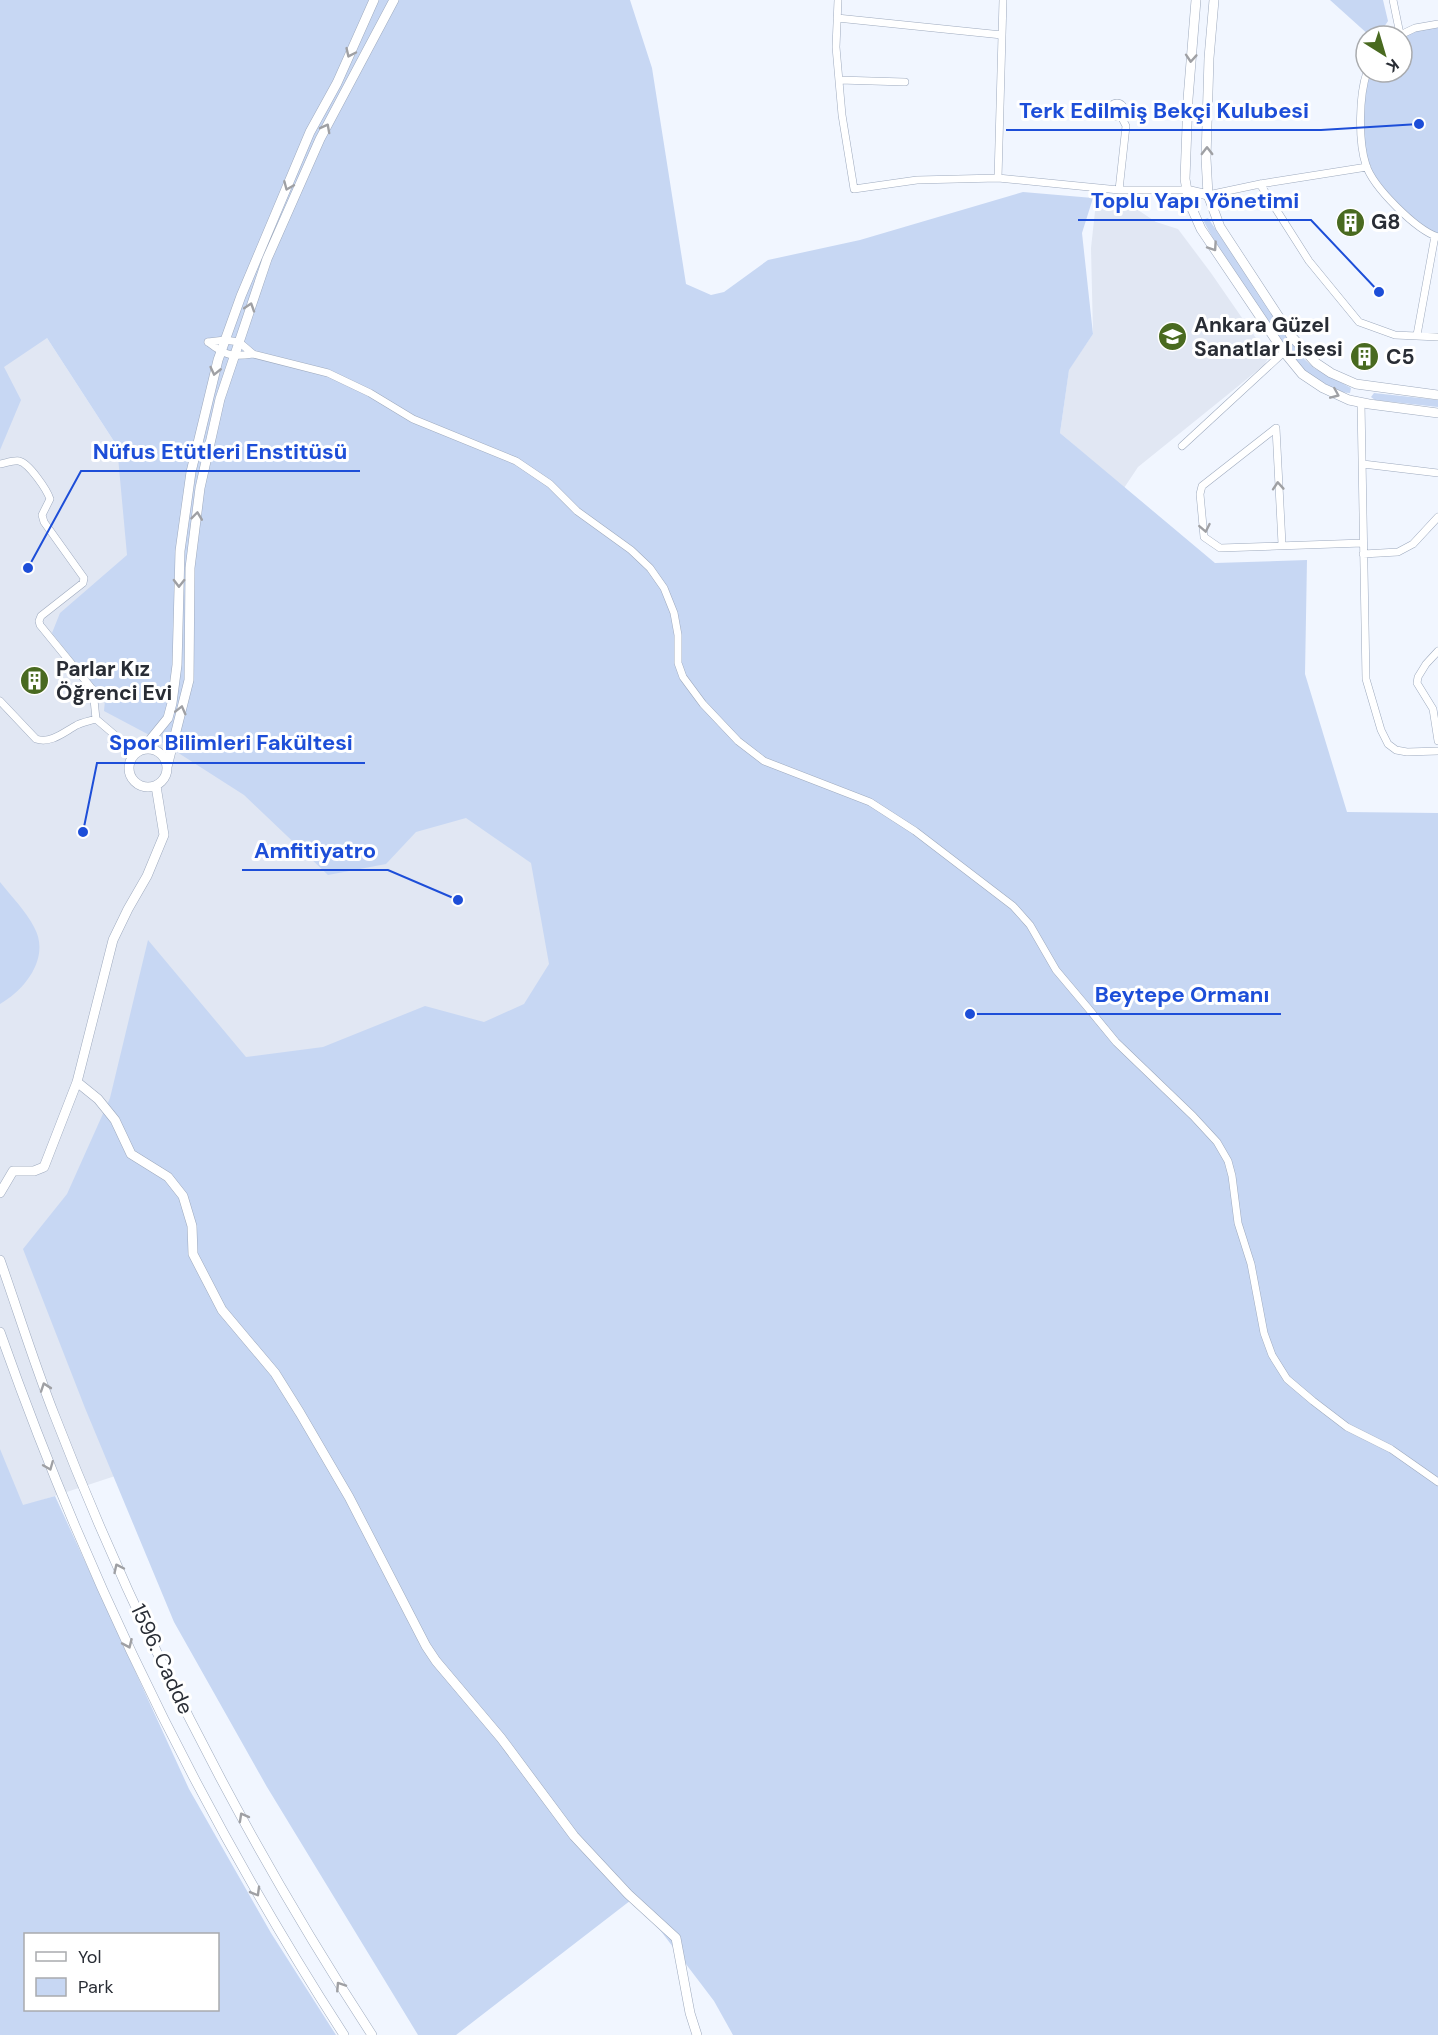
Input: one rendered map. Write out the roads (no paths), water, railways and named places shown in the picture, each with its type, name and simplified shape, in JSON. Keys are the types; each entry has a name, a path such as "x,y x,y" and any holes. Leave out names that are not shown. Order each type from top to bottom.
{"main road":[{"path":"374,0 337,83 310,132 241,296 221,352 189,483 180,551 177,665 168,718 129,763 129,776 144,788 156,786 165,776 189,680 190,568 200,488 220,399 267,259 320,139 394,0"},
{"path":"1196,0 1188,99 1186,190 1201,229 1284,352 1302,374 1315,384 1335,394 1361,403 1438,412"},
{"path":"1214,0 1209,58 1208,195 1220,227 1297,344 1316,363 1349,382 1438,395"},
{"path":"1186,190 1208,195"},
{"path":"1361,403 1366,386"},
{"path":"139,751 148,749 160,753 167,767"},
{"path":"0,1192 13,1171 34,1171 44,1167 77,1082 113,940 147,876 164,835 156,786"},
{"path":"77,1082 98,1099 115,1120 131,1154 168,1178 183,1196 192,1226 193,1254 222,1310 275,1373 300,1413 349,1497 426,1646 436,1661 501,1738 574,1836 628,1894 676,1938 690,2013 697,2035"},
{"name":"1596. Cadde","path":"0,1260 53,1412 116,1563 174,1688 263,1857 320,1954 372,2035"},
{"name":"1596. Cadde","path":"0,1332 55,1480 153,1698 242,1869 344,2035"}],"street":[{"path":"838,0 836,47 842,115 854,189 916,180 998,178 1119,190 1186,190"},
{"path":"998,178 1003,0"},
{"path":"1394,0 1397,24"},
{"path":"837,18 1002,34"},
{"path":"1414,28 1438,24"},
{"path":"839,80 905,82"},
{"path":"1365,84 1362,108 1363,150 1366,167 1406,217 1436,236 1417,335"},
{"path":"1119,190 1126,126 1121,116"},
{"path":"1208,195 1366,167"},
{"path":"1260,184 1309,261 1359,322 1395,335 1438,337"},
{"path":"253,354 239,342 225,340 208,342 221,352 234,357 253,354 328,373 370,393 413,419 516,461 550,484 577,511 631,550 650,568 664,588 674,613 678,635 678,663 683,677 703,704 738,741 765,761 870,802 915,831 1013,906 1030,925 1056,970 1116,1042 1217,1142 1228,1161 1238,1223 1251,1263 1264,1333 1272,1355 1287,1379 1347,1427 1391,1449 1438,1482"},
{"path":"1182,446 1284,352"},
{"path":"1361,403 1366,679 1381,730 1388,744 1396,750 1407,752 1438,751"},
{"path":"1282,544 1276,428 1202,486 1200,494 1204,537 1220,548 1282,544 1363,543"},
{"path":"0,464 18,460 24,463 48,493 50,499 42,514 44,522 84,578 83,584 41,616 39,621 93,690 96,719 139,751"},
{"path":"1363,464 1438,473"},
{"path":"1363,554 1398,552 1413,544 1438,517"},
{"path":"1438,651 1418,676 1417,683 1433,709 1438,741"},
{"path":"0,701 36,739 42,741 54,739 80,724 96,719"}],"place":[{"name":"Terk Edilmiş Bekçi Kulubesi","path":"1419,124"},
{"name":"G8","path":"1350,222"},
{"name":"Toplu Yapı Yönetimi","path":"1379,292"},
{"name":"Ankara Güzel Sanatlar Lisesi","path":"1173,337"},
{"name":"C5","path":"1365,357"},
{"name":"Nüfus Etütleri Enstitüsü","path":"28,568"},
{"name":"Parlar Kız Öğrenci Evi","path":"35,681"},
{"name":"Spor Bilimleri Fakültesi","path":"83,832"},
{"name":"Amfitiyatro","path":"458,900"},
{"name":"Beytepe Ormanı","path":"970,1014"}]}
